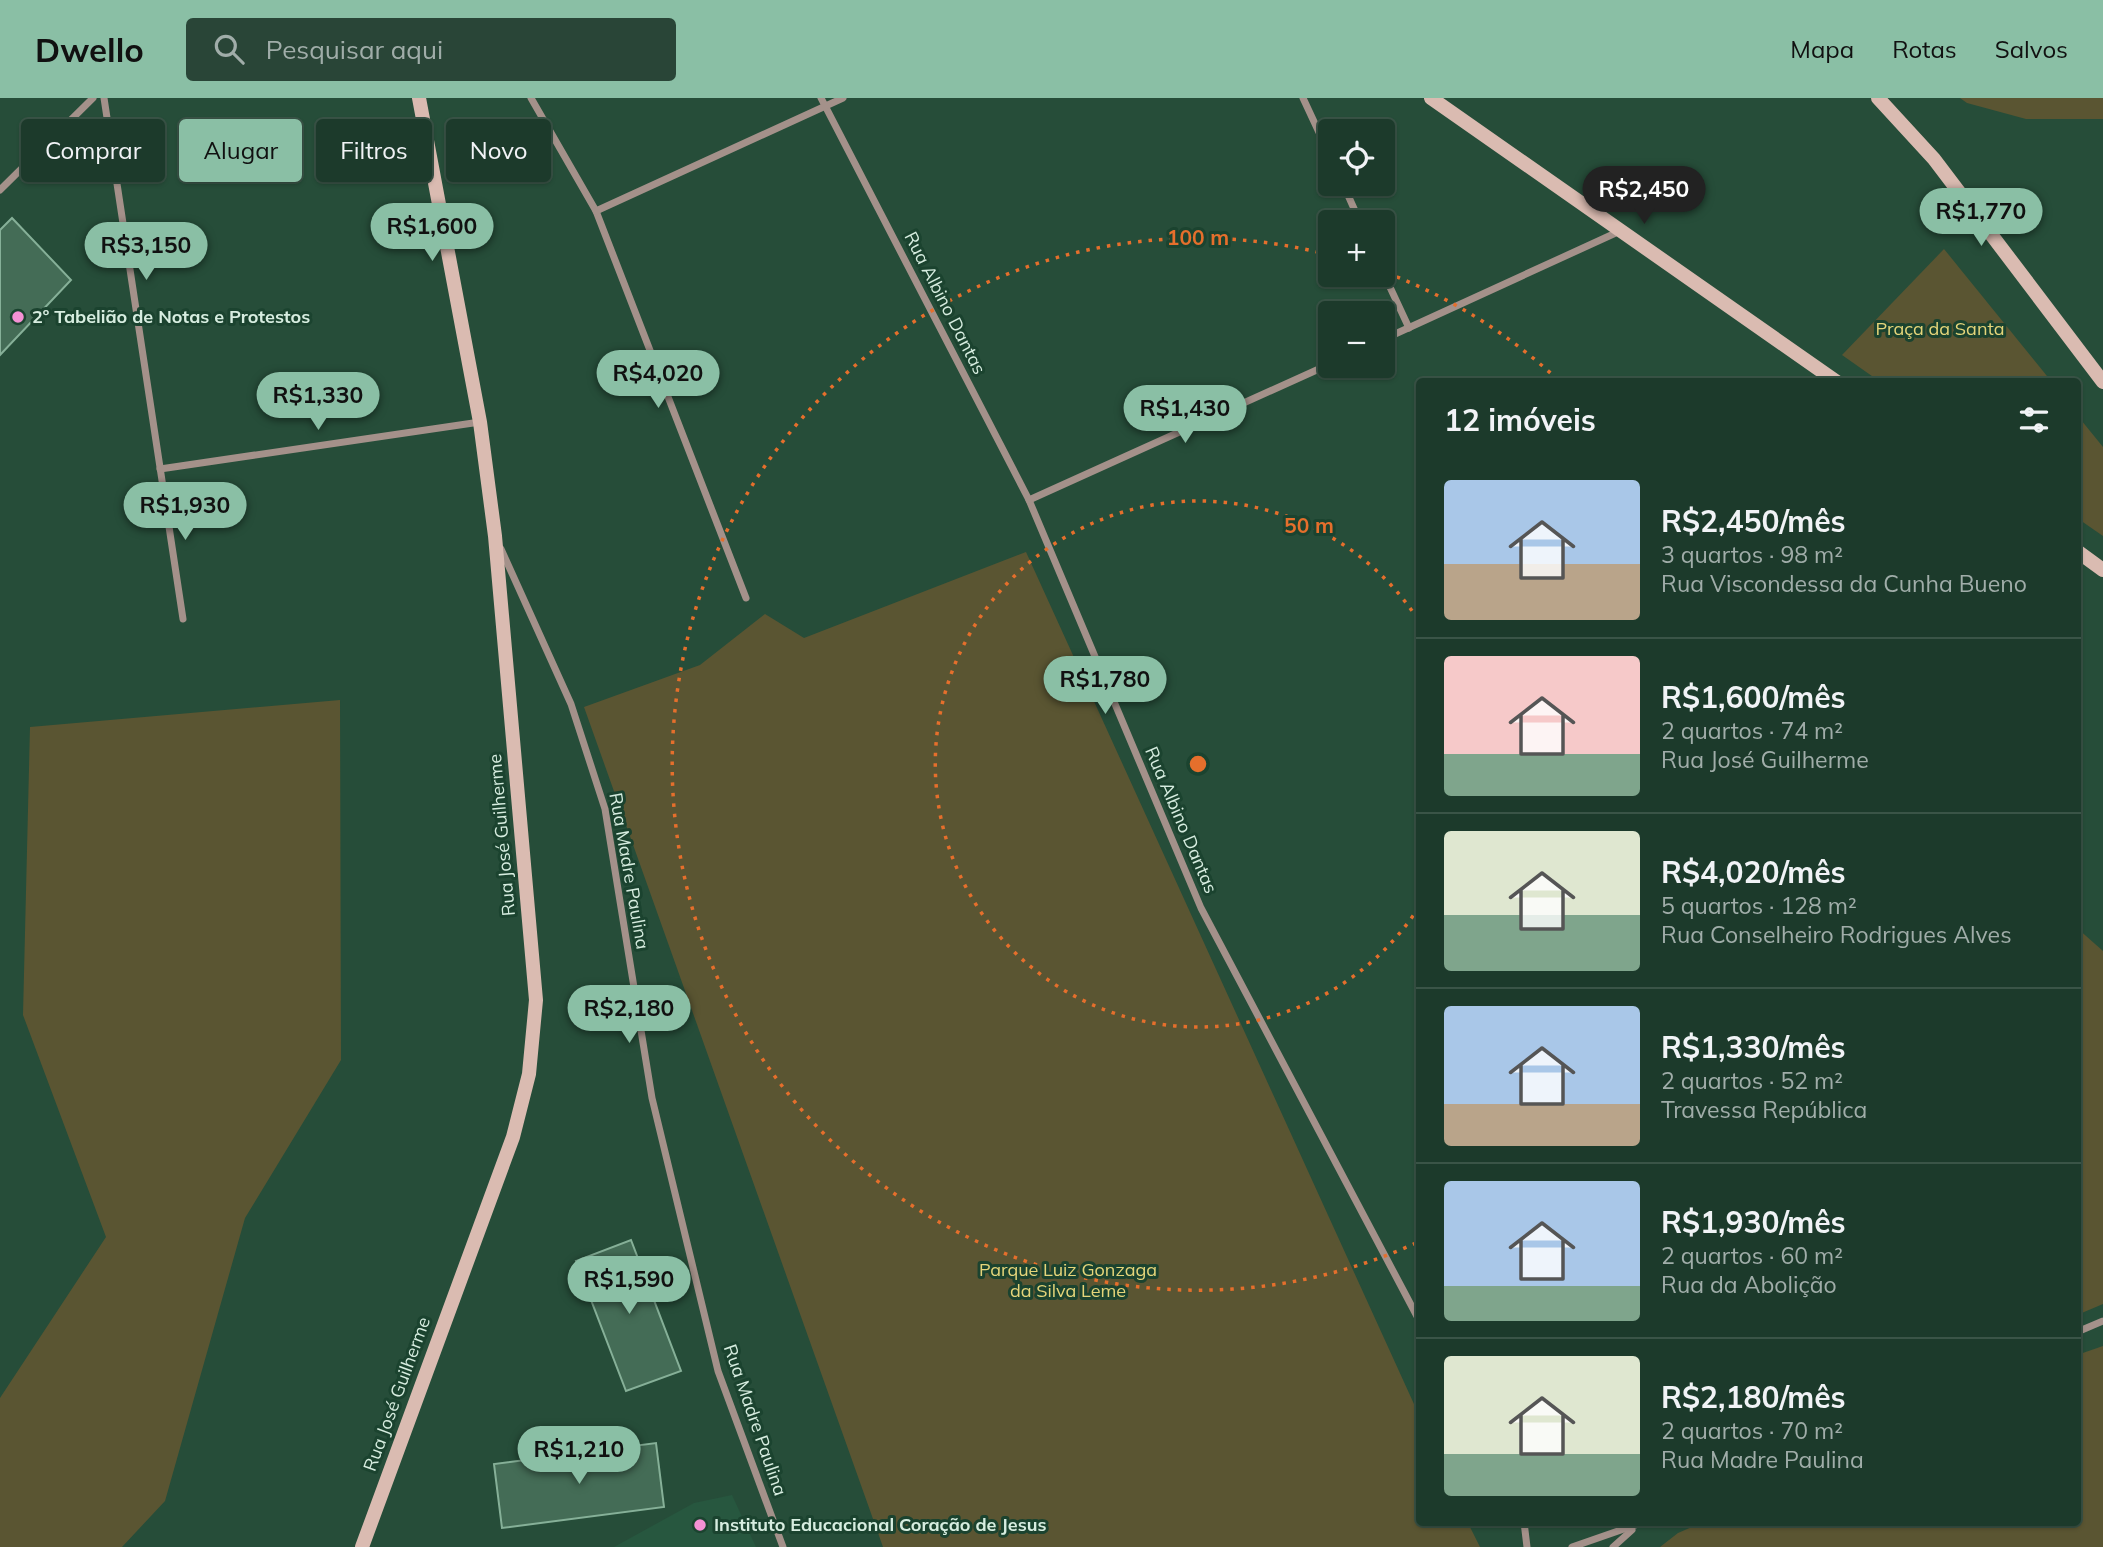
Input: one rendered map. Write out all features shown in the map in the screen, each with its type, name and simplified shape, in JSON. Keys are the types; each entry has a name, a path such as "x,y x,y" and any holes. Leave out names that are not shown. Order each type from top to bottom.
{"street":[{"path":"0,190 93,98"},
{"path":"104,98 183,619"},
{"name":"Rua José Guilherme","path":"362,1547 513,1137 529,1074 536,1000 495,536 480,422 419,98"},
{"path":"531,98 596,211 746,598"},
{"name":"Rua Albino Dantas","path":"821,98 1029,500 1201,908 1416,1314"},
{"path":"596,211 843,98"},
{"path":"1303,98 1318,130"},
{"path":"1431,98 1831,378"},
{"path":"1878,98 1934,159 2103,382"},
{"path":"1395,334 1620,231"},
{"path":"1390,287 1409,328"},
{"path":"1029,500 1318,369"},
{"path":"160,469 480,422"},
{"name":"Rua Madre Paulina","path":"495,536 571,704 605,809 655,1111 718,1371 783,1547"},
{"path":"2081,554 2103,569"},
{"path":"2081,1330 2103,1321"},
{"path":"1524,1526 1527,1547"},
{"path":"1572,1547 1635,1527"},
{"path":"1613,1547 1635,1527"}],"shaded area":[{"name":"Instituto Educacional Coração de Jesus","path":"732,1495 756,1547 614,1547 694,1503"}],"green space":[{"path":"1960,98 2103,98 2103,119 2026,119 1967,103"},
{"name":"Praça da Santa","path":"1944,249 2049,378 1875,378 1842,355"},
{"path":"2081,420 2103,447 2103,536 2081,521"},
{"name":"Parque Luiz Gonzaga da Silva Leme","path":"1026,552 1416,1408 1416,1526 1470,1526 1480,1547 883,1547 584,707 700,665 765,614 804,638"},
{"path":"340,700 341,1060 245,1218 165,1501 122,1547 0,1547 0,1398 106,1237 23,1015 30,727"},
{"path":"2081,932 2103,951 2103,1304 2081,1313"},
{"path":"2103,1346 2103,1547 1660,1547 1678,1533 1694,1526 2081,1526 2081,1354"}],"building":[{"name":"2º Tabelião de Notas e Protestos","path":"12,218 71,280 0,355 0,230"},
{"path":"631,1240 681,1371 626,1391 576,1261"},
{"path":"656,1443 664,1507 502,1528 494,1464"}],"place":[{"name":"2º Tabelião de Notas e Protestos","path":"18,317"},
{"name":"Instituto Educacional Coração de Jesus","path":"700,1525"}]}
